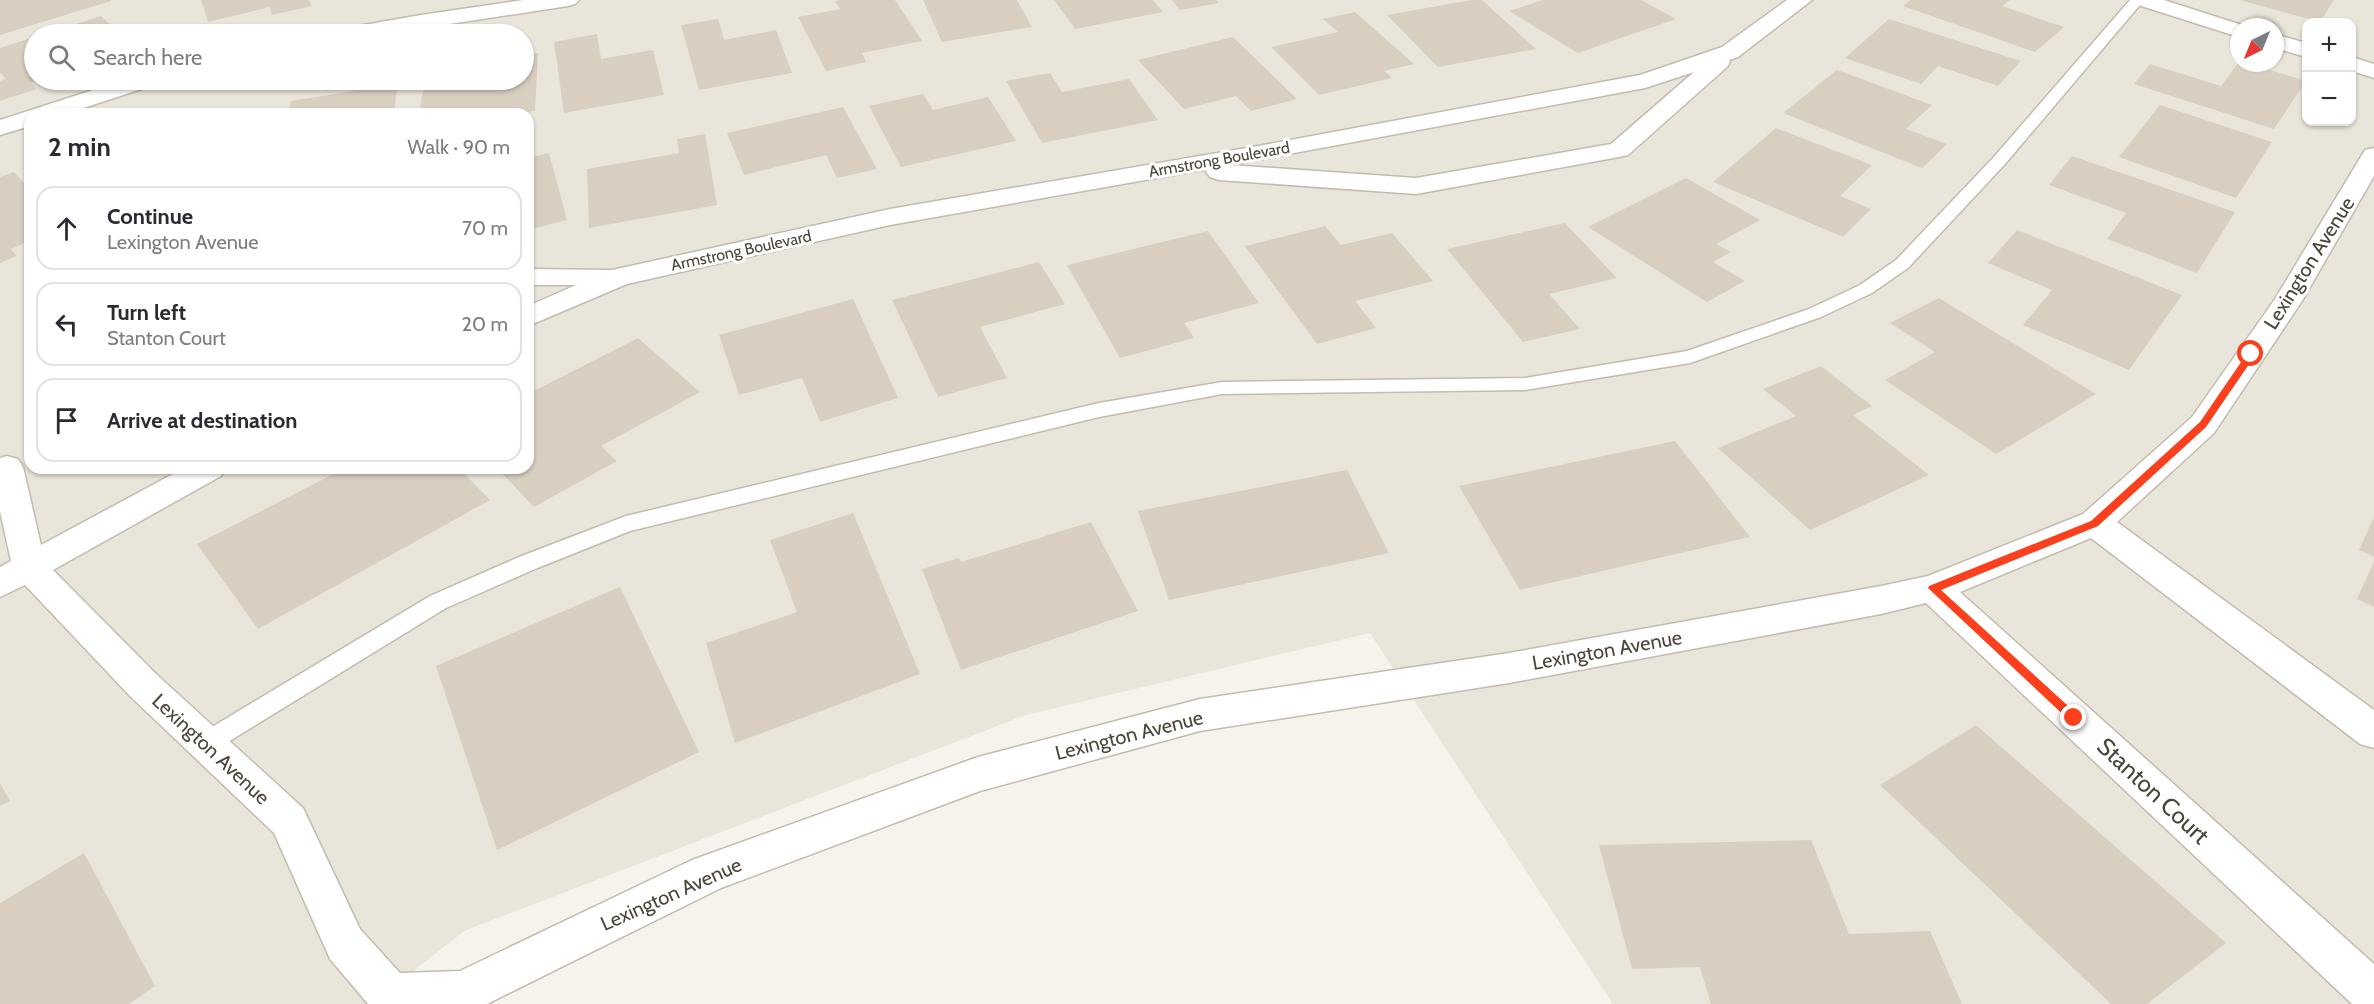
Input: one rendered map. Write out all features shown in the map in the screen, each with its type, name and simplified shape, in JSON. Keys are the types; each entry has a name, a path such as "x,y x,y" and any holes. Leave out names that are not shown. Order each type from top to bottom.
{"street":[{"path":"382,24 421,11 568,0"},
{"name":"Armstrong Boulevard","path":"534,314 619,277 890,217 1645,81 1730,52 1801,0"},
{"path":"2142,0 2230,27"},
{"path":"2284,44 2302,49"},
{"path":"1170,168 1416,186 1619,150 1730,52"},
{"path":"2356,65 2374,71"},
{"path":"60,108 115,90"},
{"path":"0,128 24,120"},
{"name":"Lexington Avenue","path":"15,575 143,685 289,821 345,944 390,995 462,993 707,874 978,774 1200,715 1509,668 1881,600 1933,588 2095,523 2203,425 2288,301 2374,155"},
{"name":"Armstrong Boulevard","path":"534,277 619,277"},
{"path":"12,465 15,575 199,474"},
{"path":"2095,523 2374,732"},
{"name":"Stanton Court","path":"1933,588 2374,994"}],"lane":[{"path":"206,743 438,602 527,563 626,524 1100,410 1222,388 1525,384 1690,357 1815,313 1866,289 1902,264 2029,128 2136,0"}],"shaded area":[{"path":"0,0 2374,0 2374,1004 1613,1004 1370,633 1026,715 464,931 372,1004 0,1004"}],"building":[{"path":"0,0 111,0 36,24 24,24 24,28 0,35"},
{"path":"201,0 309,0 312,6 272,15 270,7 208,22"},
{"path":"895,0 922,41 862,53 866,62 826,71 798,17 840,9 835,1"},
{"path":"923,0 1017,0 1032,27 942,42"},
{"path":"1054,0 1153,0 1163,12 1075,29"},
{"path":"1172,0 1216,0 1219,3 1180,10"},
{"path":"1482,0 1536,49 1438,67 1387,15"},
{"path":"1543,0 1641,0 1676,19 1578,53 1509,11"},
{"path":"1911,0 2010,0 2002,6 2064,27 2035,52 1903,6"},
{"path":"2240,0 2334,0 2323,18 2305,18"},
{"path":"1355,12 1414,64 1384,71 1392,78 1319,95 1271,47 1338,32 1323,19"},
{"path":"101,16 109,24 76,24"},
{"path":"718,19 724,40 776,30 792,73 699,90 681,25"},
{"path":"1889,19 2021,61 1998,86 1938,66 1921,84 1845,58"},
{"path":"597,34 601,59 653,50 664,95 564,113 554,42"},
{"path":"1233,37 1297,99 1251,111 1236,96 1184,109 1138,60"},
{"path":"24,40 24,90 34,90 0,101 0,81 6,79 0,72 0,48"},
{"path":"538,53 535,111 534,108 420,108 423,90 534,90 534,54"},
{"path":"2150,64 2221,86 2231,72 2277,72 2302,80 2302,87 2274,129 2134,84"},
{"path":"1837,70 1932,105 1906,129 1947,144 1922,168 1783,113"},
{"path":"1050,73 1062,92 1129,79 1158,120 1042,143 1006,81"},
{"path":"397,90 395,108 289,108 291,101 354,91"},
{"path":"923,94 933,110 988,97 1016,141 901,167 869,106"},
{"path":"2160,105 2272,142 2236,198 2119,157"},
{"path":"843,107 877,169 837,178 826,155 744,175 727,133"},
{"path":"1776,128 1872,165 1840,196 1871,209 1843,237 1713,182"},
{"path":"705,134 717,205 589,228 587,169 679,153 677,139"},
{"path":"549,153 567,220 534,228 534,157"},
{"path":"2072,156 2235,212 2197,273 2107,239 2126,213 2049,185"},
{"path":"14,172 24,183 24,244 11,249 17,256 0,263 0,177"},
{"path":"1686,178 1760,220 1716,244 1731,252 1713,262 1745,281 1707,302 1588,227"},
{"path":"1565,223 1617,278 1549,294 1580,329 1523,342 1447,249"},
{"path":"1325,226 1341,245 1392,233 1433,281 1355,301 1376,328 1317,344 1245,246"},
{"path":"2017,230 2182,295 2129,370 2023,325 2052,290 1988,263"},
{"path":"1208,231 1259,303 1184,323 1194,338 1120,358 1067,265"},
{"path":"1039,262 1065,304 980,327 1007,378 938,397 892,300"},
{"path":"1939,298 2096,394 1996,454 1885,380 1935,352 1890,323"},
{"path":"853,299 898,398 820,422 802,378 739,395 719,335"},
{"path":"638,338 700,392 601,446 617,461 534,507 503,474 534,474 534,391"},
{"path":"1821,366 1872,406 1853,415 1929,475 1810,530 1718,448 1796,416 1763,389"},
{"path":"1675,441 1750,537 1520,590 1459,486"},
{"path":"1347,470 1389,553 1169,600 1138,511"},
{"path":"333,474 465,474 490,500 258,629 197,544"},
{"path":"853,513 920,674 735,743 706,643 797,612 770,540"},
{"path":"2374,517 2374,557 2359,550"},
{"path":"1091,522 1138,611 961,670 922,569 959,558 961,562"},
{"path":"2374,562 2374,607 2357,599"},
{"path":"620,587 699,752 497,850 436,666"},
{"path":"1976,725 2226,943 2147,1004 2111,1004 1880,785"},
{"path":"0,783 10,801 0,806"},
{"path":"1811,840 1849,934 1930,931 1962,1004 1711,1004 1700,967 1632,969 1599,845"},
{"path":"84,853 155,986 129,1004 0,1004 0,903"}],"route":[{"path":"2074,718 1933,588 2095,523 2203,425 2251,354"}]}
